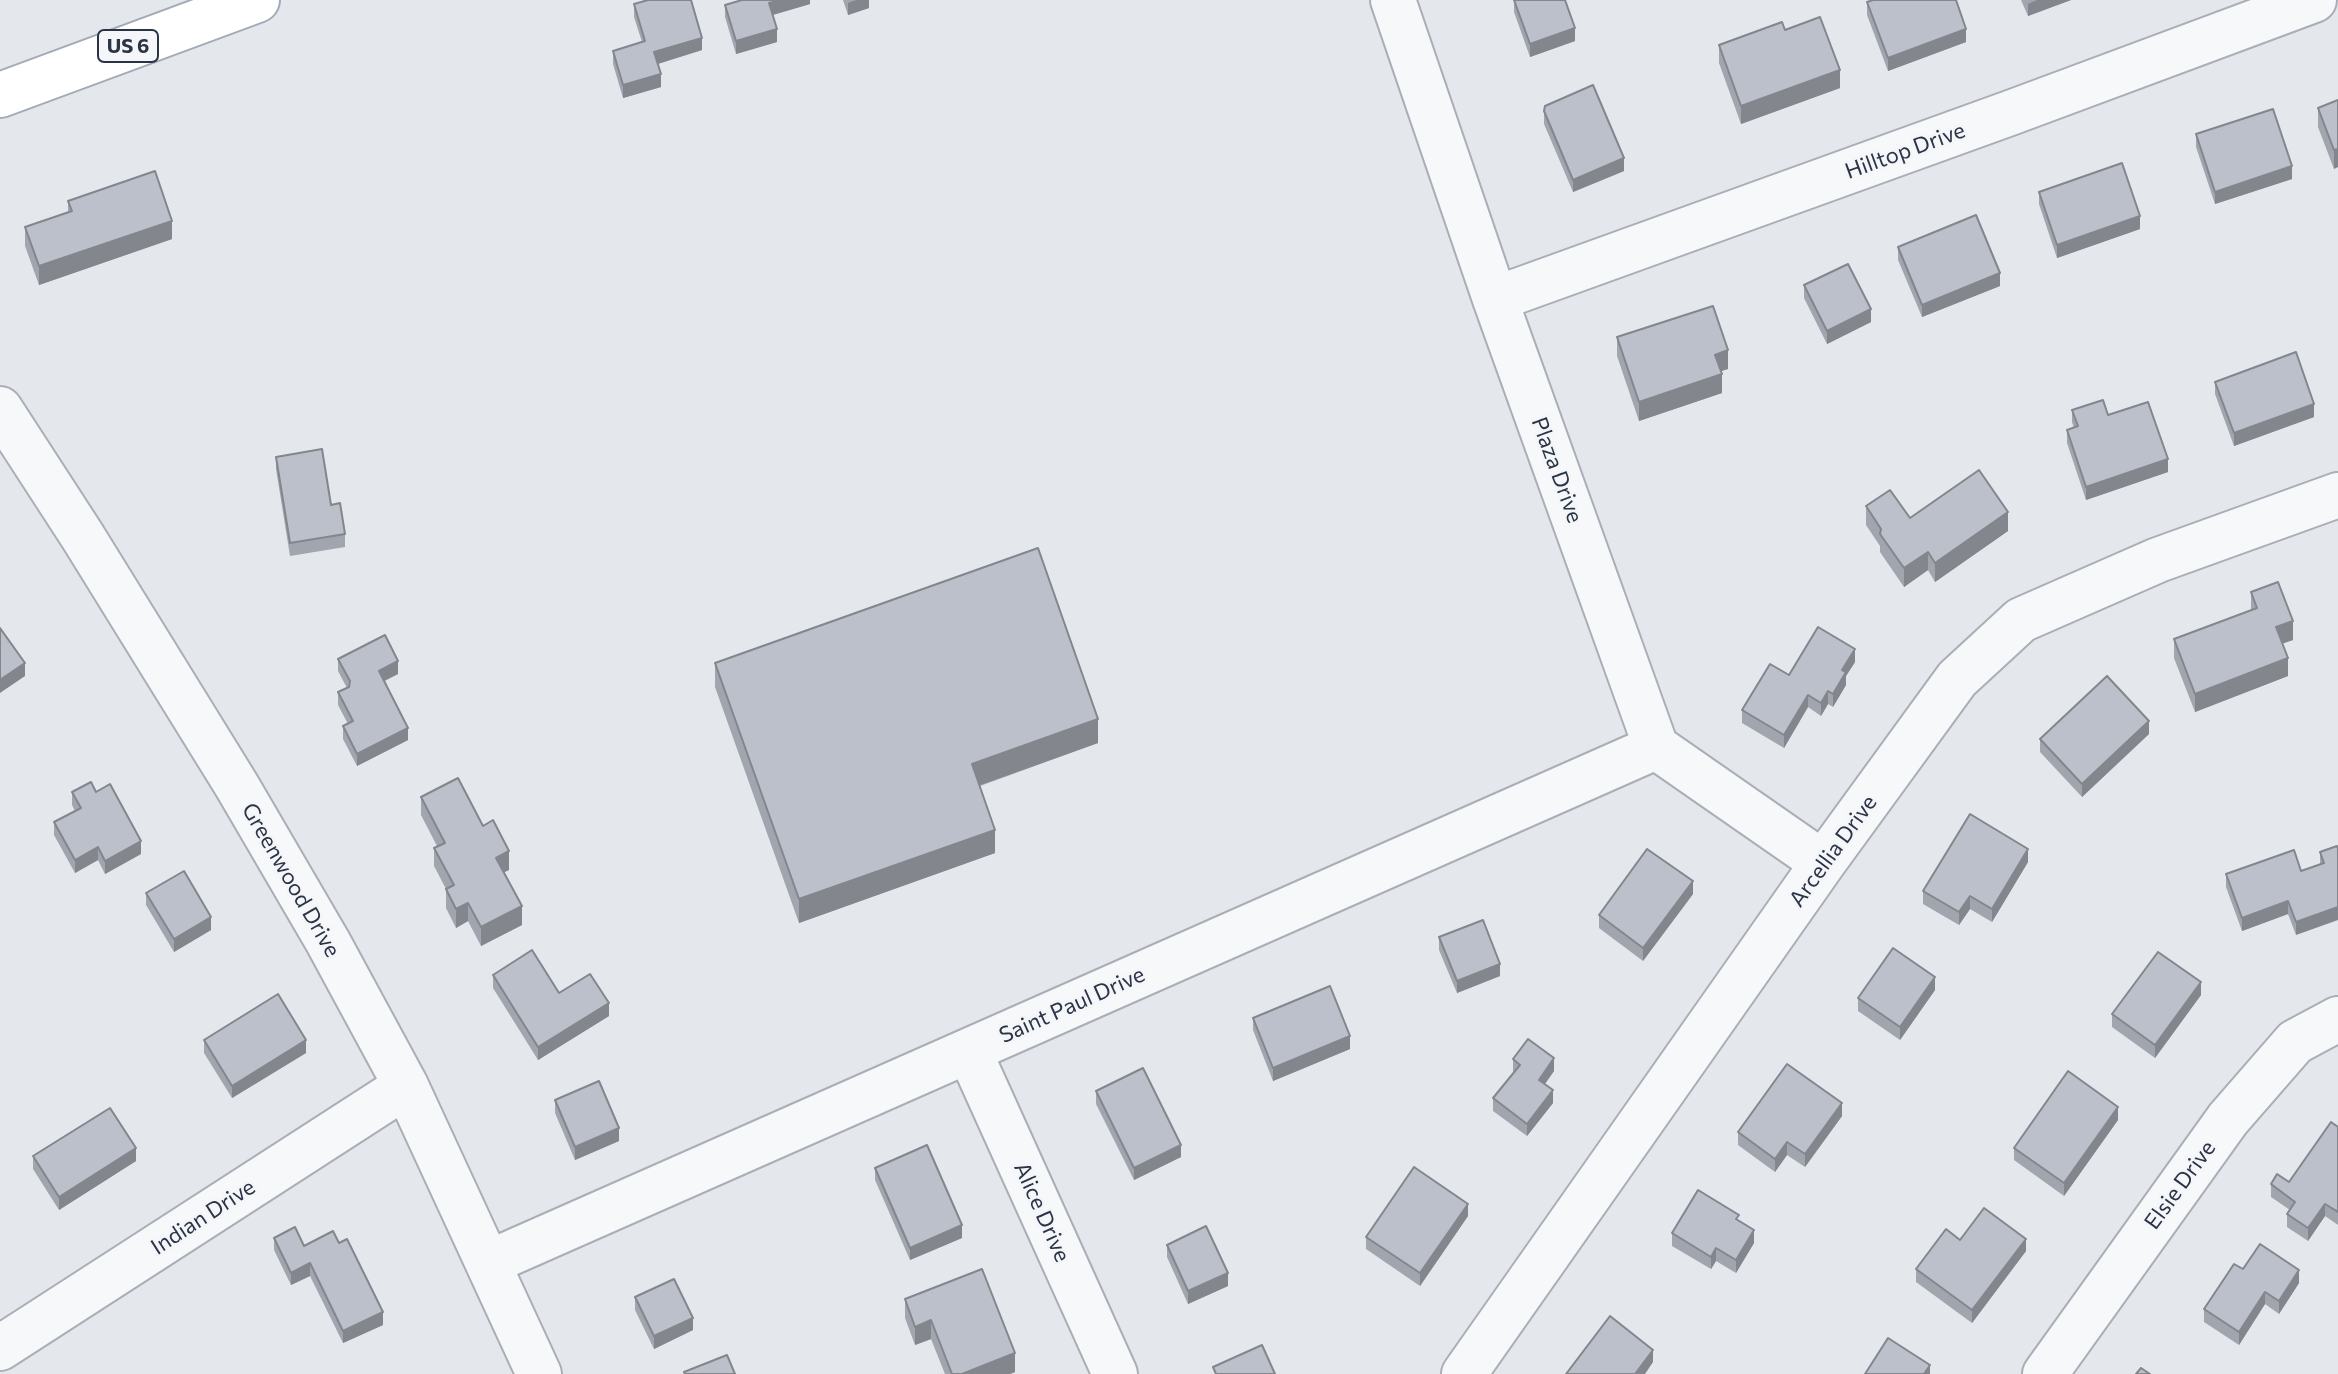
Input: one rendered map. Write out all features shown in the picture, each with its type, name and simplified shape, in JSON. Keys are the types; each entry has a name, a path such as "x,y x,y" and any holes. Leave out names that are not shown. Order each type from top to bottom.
{"main road":[{"name":"US 6","path":"0,95 257,0"}],"street":[{"name":"Plaza Drive","path":"1393,0 1495,299 1656,747"},
{"name":"Hilltop Drive","path":"1495,299 2314,0"},
{"name":"Greenwood Drive","path":"0,409 237,786 328,942 406,1086 539,1374"},
{"name":"Arcellia Drive","path":"1464,1374 1823,863 1957,679 2021,620 2158,560 2338,495"},
{"path":"1656,747 1823,863"},
{"name":"Saint Paul Drive","path":"488,1263 1656,747"},
{"name":"Elsie Drive","path":"2045,1374 2228,1119 2295,1042 2338,1019"},
{"name":"Alice Drive","path":"969,1051 1115,1374"},
{"name":"Indian Drive","path":"0,1348 406,1086"}],"building":[{"path":"648,0 691,0 702,38 654,52 661,74 623,85 613,51 645,41 634,4"},
{"path":"742,0 781,0 769,3 777,29 736,41 725,5"},
{"path":"1514,0 1565,0 1575,28 1530,44"},
{"path":"1956,0 1966,29 1888,58 1867,2"},
{"path":"1820,17 1840,70 1741,106 1719,45 1782,22 1785,30"},
{"path":"1593,85 1624,158 1573,180 1544,111 1545,106"},
{"path":"2338,100 2338,149 2334,150 2318,108"},
{"path":"2273,109 2292,166 2215,192 2196,134"},
{"path":"2122,163 2140,216 2057,245 2039,192"},
{"path":"155,171 172,221 39,266 25,227 72,211 68,201"},
{"path":"1976,215 2000,273 1922,305 1898,247"},
{"path":"1848,264 1871,309 1827,331 1804,285"},
{"path":"1713,306 1728,350 1715,355 1722,374 1639,402 1617,337"},
{"path":"2296,352 2314,404 2234,433 2215,382"},
{"path":"2103,400 2108,415 2148,402 2168,459 2086,487 2067,430 2078,426 2072,410"},
{"path":"322,449 331,505 340,503 345,534 290,543 276,457"},
{"path":"1979,470 2008,512 1935,563 1928,552 1904,568 1880,534 1881,529 1866,506 1890,490 1910,518"},
{"path":"1038,548 1098,719 972,764 995,830 799,899 715,663"},
{"path":"2278,582 2293,621 2276,627 2288,658 2195,694 2174,639 2257,608 2251,592"},
{"path":"1818,627 1855,649 1842,670 1846,672 1833,694 1828,691 1821,703 1808,695 1784,735 1742,710 1770,664 1789,675"},
{"path":"0,628 25,663 0,680"},
{"path":"385,635 398,661 379,671 408,728 357,754 343,726 353,721 338,692 349,687 350,681 338,659"},
{"path":"2107,676 2149,721 2082,784 2040,739"},
{"path":"458,778 483,826 493,820 509,851 496,858 522,906 481,927 468,903 456,909 446,889 454,885 434,848 445,843 421,797"},
{"path":"91,782 96,792 110,784 141,841 105,861 98,847 75,860 54,822 81,808 72,792"},
{"path":"1970,814 2028,849 1992,909 1970,896 1959,912 1923,891"},
{"path":"2337,846 2338,907 2296,922 2288,901 2242,918 2226,874 2294,850 2301,871 2324,863 2320,852"},
{"path":"1647,849 1693,881 1643,948 1599,915"},
{"path":"184,871 211,917 174,939 146,893"},
{"path":"1483,920 1500,964 1457,981 1439,937"},
{"path":"1893,948 1935,977 1900,1027 1858,998"},
{"path":"532,950 559,993 590,974 609,1003 538,1047 493,975"},
{"path":"2158,952 2201,982 2155,1045 2112,1014"},
{"path":"1330,986 1350,1036 1273,1068 1253,1018"},
{"path":"278,994 306,1040 232,1086 204,1040"},
{"path":"1528,1039 1554,1058 1539,1080 1553,1090 1527,1124 1493,1098 1520,1065 1513,1059"},
{"path":"1787,1064 1842,1103 1805,1154 1787,1142 1775,1159 1738,1132"},
{"path":"1143,1068 1181,1145 1134,1168 1096,1091"},
{"path":"2068,1071 2118,1107 2064,1183 2014,1148"},
{"path":"599,1081 619,1128 575,1147 555,1100"},
{"path":"110,1108 136,1148 59,1197 33,1156"},
{"path":"2331,1122 2338,1127 2338,1212 2325,1204 2308,1228 2287,1214 2295,1202 2271,1184 2277,1174 2289,1182"},
{"path":"927,1145 962,1225 910,1248 875,1168"},
{"path":"1414,1167 1468,1204 1420,1273 1366,1237"},
{"path":"1698,1190 1739,1215 1736,1219 1754,1230 1736,1260 1716,1248 1711,1257 1672,1233"},
{"path":"1984,1208 2026,1239 1972,1310 1916,1269 1946,1229 1960,1240"},
{"path":"1206,1226 1228,1273 1188,1291 1167,1245"},
{"path":"295,1227 304,1246 333,1231 339,1243 347,1239 383,1312 343,1331 310,1263 291,1273 274,1238"},
{"path":"2260,1244 2299,1270 2279,1301 2265,1292 2239,1332 2204,1309 2234,1264 2243,1269"},
{"path":"982,1269 1015,1353 962,1374 952,1374 931,1320 915,1327 905,1299"},
{"path":"674,1279 693,1318 654,1336 635,1297"},
{"path":"1610,1316 1653,1350 1635,1374 1566,1374"},
{"path":"1888,1338 1930,1365 1924,1374 1865,1374"},
{"path":"1262,1345 1275,1374 1216,1374 1213,1367"},
{"path":"727,1355 735,1374 684,1372"},
{"path":"2141,1368 2150,1374 2136,1374"}]}
